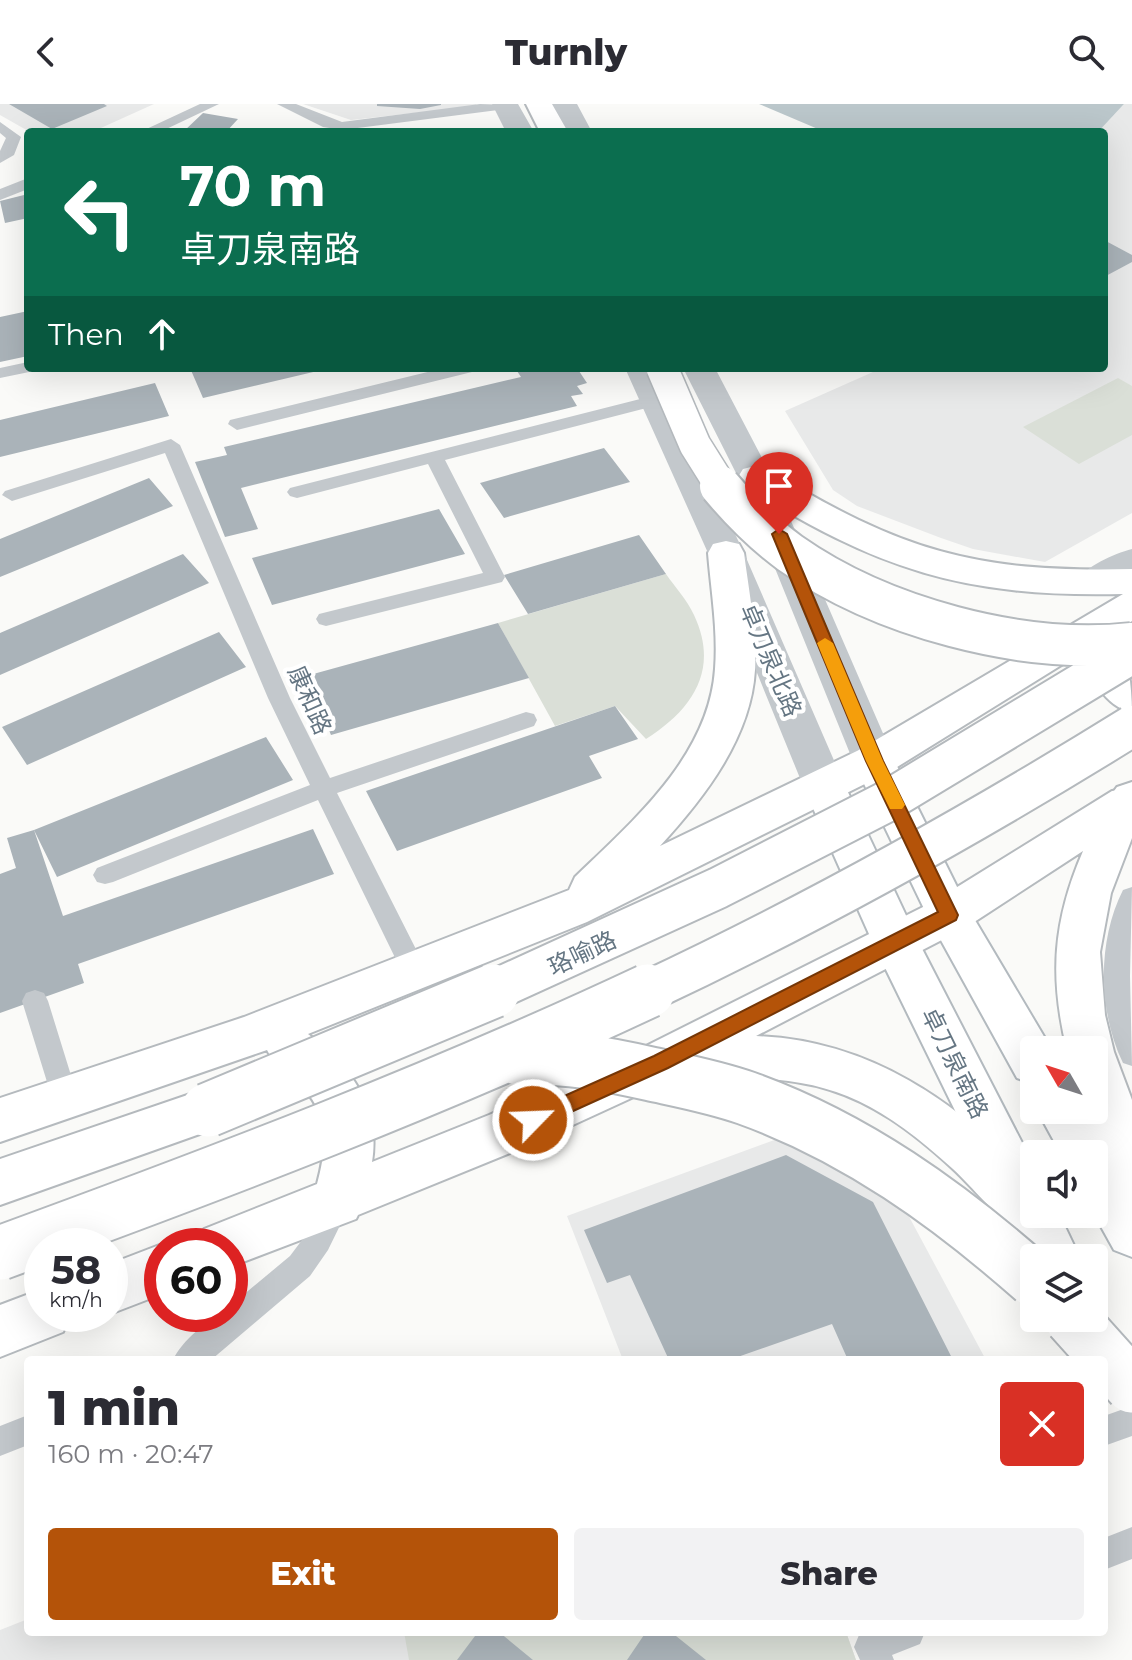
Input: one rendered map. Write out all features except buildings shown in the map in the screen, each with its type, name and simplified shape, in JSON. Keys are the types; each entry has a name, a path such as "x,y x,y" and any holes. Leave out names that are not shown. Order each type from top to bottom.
{"main road":[{"path":"539,104 552,128"},
{"path":"653,379 687,427 722,488 755,523 815,567 880,601 969,630 1039,641 1115,613"},
{"path":"755,477 797,505 850,534 937,568 1017,580 1115,613"},
{"path":"571,909 629,850 697,771 717,740 731,698 735,657 726,553"},
{"path":"1132,581 1115,613 1102,657 1107,671 1132,699"},
{"path":"0,1120 255,1034 571,909 825,788 1115,613"},
{"name":"珞喻路","path":"0,1182 208,1110 394,1036 558,965 737,879 887,801 1132,653"},
{"path":"0,1253 393,1104 596,1019 761,939 968,829 1132,726"},
{"path":"874,761 949,915 1020,1039"},
{"name":"卓刀泉北路","path":"825,788 861,864"},
{"path":"248,1236 338,1202 661,1062 949,915 1129,800"},
{"path":"1088,1036 1077,986 1081,914 1100,858 1129,800"},
{"name":"卓刀泉南路","path":"861,864 896,943 1020,1195"},
{"path":"255,1034 287,1044 322,1070 342,1098 351,1133 338,1202"},
{"path":"661,1062 739,1055 768,1056 829,1066 865,1080 918,1109 951,1133 1020,1202"},
{"path":"208,1110 473,1062 535,1056 595,1061 707,1087 785,1113 889,1169 963,1220 1020,1268"},
{"path":"1108,1102 1132,1171"},
{"path":"1108,1191 1132,1233"},
{"path":"0,1331 24,1322"},
{"path":"1084,1332 1105,1356"},
{"path":"1096,1332 1132,1398"},
{"path":"1108,1359 1132,1386"}],"street":[{"path":"564,104 576,128"},
{"path":"506,105 518,128"},
{"path":"701,372 755,477 874,761"},
{"name":"卓刀泉北路","path":"653,379 825,788"},
{"path":"1115,613 1132,561"}],"lane":[{"path":"156,128 212,104"},
{"path":"284,104 328,124 342,126 466,116 506,105"},
{"path":"0,126 10,133 14,142 9,152 0,158"},
{"path":"0,195 24,185"},
{"path":"0,373 24,368"},
{"path":"237,424 450,372"},
{"path":"297,492 434,457 653,379"},
{"name":"康和路","path":"12,495 171,445 279,698 414,971"},
{"path":"326,619 495,577 434,457"},
{"path":"105,875 323,789 526,720"},
{"path":"1132,897 1117,951 1116,979 1120,1013 1132,1055"},
{"path":"35,1001 65,1098"},
{"path":"193,1356 300,1266 318,1241 338,1202"},
{"path":"1108,1430 1132,1421"},
{"path":"0,1441 24,1432"},
{"path":"1108,1552 1132,1543"},
{"path":"877,1660 871,1647 898,1636"}],"shaded area":[{"path":"0,104 154,104 101,128 24,129 0,115"},
{"path":"303,104 476,104 477,106 351,120"},
{"path":"759,104 1124,104 1102,128 816,128"},
{"path":"1124,104 1132,104 1132,513 1045,562 973,549 857,506 833,490 785,411 873,372 1108,372 1108,128 1102,128"},
{"path":"1118,378 1132,386 1132,435 1079,464 1023,427"},
{"path":"666,574 691,609 701,635 704,654 702,671 688,702 677,715 646,739 615,706 555,726 498,623"},
{"path":"788,1135 898,1196 984,1356 621,1356 567,1216"},
{"path":"24,1621 24,1636 847,1636 856,1660 0,1660 0,1630"},
{"path":"405,1636 847,1636 856,1660 409,1660"}],"slow traffic":[{"path":"825,643 874,761 896,805"}],"route":[{"path":"533,1120 661,1062 949,915 874,761 779,534"}]}
